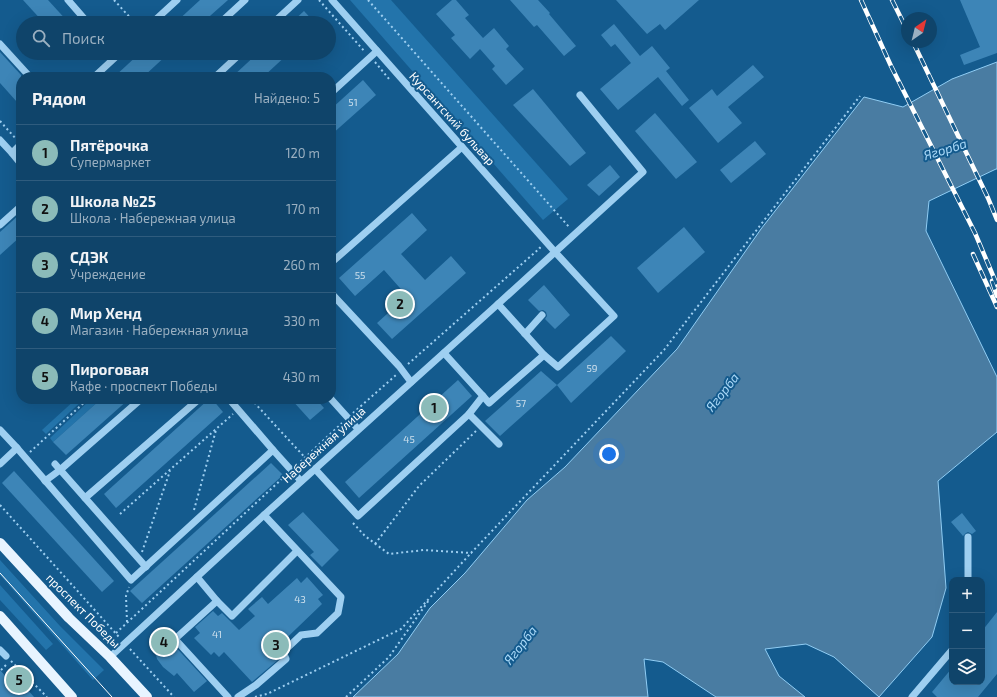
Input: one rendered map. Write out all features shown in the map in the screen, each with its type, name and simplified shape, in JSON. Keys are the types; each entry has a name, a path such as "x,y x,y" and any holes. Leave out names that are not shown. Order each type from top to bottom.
{"main road":[{"name":"проспект Победы","path":"0,543 69,618 110,657 147,697"},
{"path":"0,616 68,696"}],"street":[{"path":"68,0 82,16"},
{"path":"164,16 177,0"},
{"path":"228,16 245,0"},
{"path":"281,16 298,0"},
{"name":"Курсантский бульвар","path":"332,0 555,252 614,316 558,367 544,355"},
{"path":"0,44 25,72"},
{"path":"336,88 377,51"},
{"path":"99,72 111,60"},
{"path":"220,72 233,60"},
{"name":"Набережная улица","path":"110,657 358,429 412,382 643,172 580,95"},
{"path":"0,140 16,158"},
{"path":"336,259 462,147"},
{"path":"12,154 16,150"},
{"path":"0,225 16,211"},
{"path":"336,298 412,382"},
{"path":"444,353 490,403 544,355 498,304"},
{"path":"525,334 542,315"},
{"path":"315,469 358,516 469,414 483,396"},
{"path":"45,481 60,470 135,404"},
{"path":"85,498 193,404"},
{"path":"233,404 301,482"},
{"path":"336,404 358,429"},
{"path":"469,414 499,444"},
{"path":"0,430 131,580 273,450"},
{"path":"0,464 17,448"},
{"path":"55,464 146,567"},
{"path":"238,697 256,685 286,659 283,652 301,635 317,633 338,613 341,597 264,515"},
{"path":"968,537 968,577"},
{"path":"197,577 232,616 297,551"},
{"path":"217,600 175,639 228,697"},
{"path":"0,650 8,659"},
{"path":"912,697 949,654"}],"path":[{"path":"114,0 129,16"},
{"path":"368,0 575,234"},
{"path":"253,697 267,694 401,629 664,350 860,96"},
{"path":"0,120 16,138"},
{"path":"116,633 348,417 540,248"},
{"path":"25,457 83,404"},
{"path":"256,404 315,469"},
{"path":"120,514 238,410"},
{"path":"375,544 419,486 481,426"},
{"path":"190,526 216,428"},
{"path":"140,559 170,470"},
{"path":"0,505 174,697"},
{"path":"350,519 365,536 389,554 424,550 471,553"},
{"path":"127,622 126,596 131,580"},
{"path":"346,697 389,657 435,592"},
{"path":"1,670 8,659 47,697"}],"shaded area":[{"path":"350,0 391,0 568,199 543,220"},
{"path":"71,404 79,404 46,434 42,430"},
{"path":"86,404 95,404 53,442 50,438"},
{"path":"0,560 60,626 104,670 93,680 0,575"},
{"path":"0,585 53,644 46,650 0,600"}],"water":[{"name":"Ягорба","path":"997,62 997,169 929,201 926,231 997,377 997,432 938,481 946,588 932,637 879,697 834,657 806,644 765,649 779,676 805,697 716,697 663,662 644,659 648,697 353,697 398,654 430,608 465,573 527,500 565,467 677,349 761,229 864,97 903,107 952,79"}],"building":[{"path":"23,0 48,0 63,16 38,16"},
{"path":"200,0 228,0 210,16 183,16"},
{"path":"452,0 456,0 469,15 465,18 483,38 494,28 509,46 506,49 524,69 506,85 492,69 495,66 480,49 470,59 451,38 455,35 436,14"},
{"path":"510,0 538,0 576,46 564,56 537,25 534,27"},
{"path":"616,0 699,0 665,30 660,24 647,34"},
{"path":"960,0 997,0 997,53 964,65 960,55 980,47"},
{"path":"304,11 309,16 299,16"},
{"path":"614,24 640,56 652,46 670,68 666,71 689,100 682,106 658,77 618,110 600,89 631,63 615,44 611,47 601,35"},
{"path":"0,52 18,72 16,72 16,101 0,83"},
{"path":"132,60 161,60 148,72 119,72"},
{"path":"250,60 281,60 268,72 237,72"},
{"path":"753,65 764,77 728,107 742,123 718,143 689,108 712,89 717,96"},
{"path":"363,80 376,95 336,131 336,104"},
{"path":"533,89 586,153 570,166 513,105"},
{"path":"655,113 697,162 676,179 635,131"},
{"path":"755,141 766,154 731,183 720,170"},
{"path":"610,165 620,177 599,196 587,185"},
{"path":"412,213 427,230 401,254 425,280 451,256 466,273 392,339 377,323 407,296 384,270 355,296 339,278"},
{"path":"16,218 16,241 0,255 0,232"},
{"path":"684,227 705,252 658,293 637,268"},
{"path":"544,285 570,315 555,329 545,319 547,316 546,312 543,310 539,311 528,300"},
{"path":"611,336 626,351 571,403 557,385"},
{"path":"541,371 557,385 500,436 485,421"},
{"path":"458,380 472,396 359,498 345,482"},
{"path":"95,404 123,404 66,455 53,442"},
{"path":"203,404 216,404 223,412 116,508 104,494"},
{"path":"296,404 320,404 324,408 310,420"},
{"path":"271,463 283,475 142,603 130,591"},
{"path":"14,471 114,581 102,592 2,483"},
{"path":"303,512 339,550 322,567 310,555 314,552 288,525"},
{"path":"962,513 976,531 972,534 968,532 963,536 951,522"},
{"path":"307,577 323,595 318,599 322,604 272,652 279,659 252,682 224,652 219,657 214,652 211,655 194,638 200,633 195,627 213,611 218,616 222,613 239,630 255,616 248,609 262,597 268,604 297,578 301,583"},
{"path":"997,612 997,674 978,697 937,697 932,692 949,672 949,685 985,685 985,627"},
{"path":"168,633 171,637 171,642 207,681 194,692 177,673 174,676 163,667 157,659 156,655 159,652 154,645"},
{"path":"0,670 8,679 14,674 34,697 0,697"}],"tram line":[{"path":"0,573 112,697"}],"railway":[{"path":"861,0 891,66 975,233 997,285"},
{"path":"892,0 901,18"},
{"path":"916,48 988,198 997,220"},
{"path":"973,254 997,307"},
{"path":"992,281 997,296"}],"place":[{"name":"Школа №25","path":"400,304"},
{"name":"Пятёрочка","path":"434,408"},
{"name":"Мир Хенд","path":"164,642"},
{"name":"СДЭК","path":"276,645"},
{"name":"Пироговая","path":"19,680"}]}
